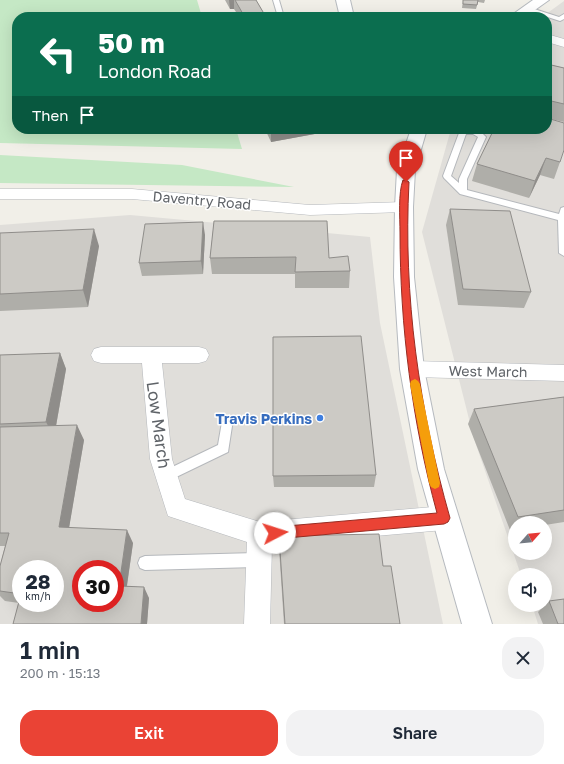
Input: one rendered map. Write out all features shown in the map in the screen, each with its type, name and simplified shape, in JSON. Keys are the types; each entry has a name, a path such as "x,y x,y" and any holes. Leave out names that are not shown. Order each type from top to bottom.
{"main road":[{"path":"343,0 345,12"},
{"path":"524,12 542,0"},
{"path":"417,134 406,170 404,207 404,277 412,369 431,469 444,518 477,624"}],"street":[{"path":"552,39 564,43"},
{"name":"Daventry Road","path":"0,194 132,194 310,210 404,207"},
{"path":"101,355 200,355"},
{"name":"Low March","path":"150,355 161,459 176,508 260,534 444,518"},
{"name":"West March","path":"412,369 564,372"},
{"path":"257,624 260,534"}],"lane":[{"path":"276,0 280,12"},
{"path":"528,9 538,12"},
{"path":"552,17 563,20"},
{"path":"463,134 447,176 463,192 563,214 564,253"},
{"path":"463,192 463,179 482,137 480,134"},
{"path":"166,476 224,448 226,426"},
{"path":"145,563 259,560"}],"shaded area":[{"path":"564,1 564,624 538,624 534,612 552,612 552,568 519,568 516,560 552,560 552,516 508,516 508,537 474,439 422,232 450,134 552,134 552,12 549,12"},
{"path":"130,215 370,237 380,323 443,624 0,624 0,225"}],"green space":[{"path":"0,0 197,0 201,12 12,12 12,134 238,134 242,149 0,143"},
{"path":"0,155 182,165 294,187 0,183"}],"building":[{"path":"235,0 256,0 263,12 242,12"},
{"path":"463,0 478,0 477,5 463,4"},
{"path":"552,65 564,68 564,104 552,101"},
{"path":"552,119 564,123 564,150 560,162 546,158 535,181 477,164 492,134 552,134"},
{"path":"450,209 510,211 531,292 463,289"},
{"path":"214,221 327,221 329,258 348,256 350,271 295,272 296,257 210,258"},
{"path":"203,222 201,261 139,263 145,224"},
{"path":"94,229 83,290 0,294 0,233"},
{"name":"Travis Perkins","path":"361,336 376,475 273,476 273,337"},
{"path":"60,353 46,422 0,424 0,355"},
{"path":"564,397 564,510 518,516 474,409"},
{"path":"77,425 59,527 127,530 123,560 72,560 72,612 124,612 124,586 144,587 141,624 13,624 16,612 64,612 64,560 12,560 12,593 0,591 0,566 9,533 0,533 0,427"},
{"path":"379,534 383,566 391,566 400,624 285,624 279,536"},
{"path":"564,599 564,624 558,624 552,609 552,601"}],"slow traffic":[{"path":"415,384 422,427 435,483"}],"place":[{"name":"Travis Perkins","path":"320,418"}],"route":[{"path":"275,533 444,518 431,469 412,369 404,277 404,207 406,182"}]}
